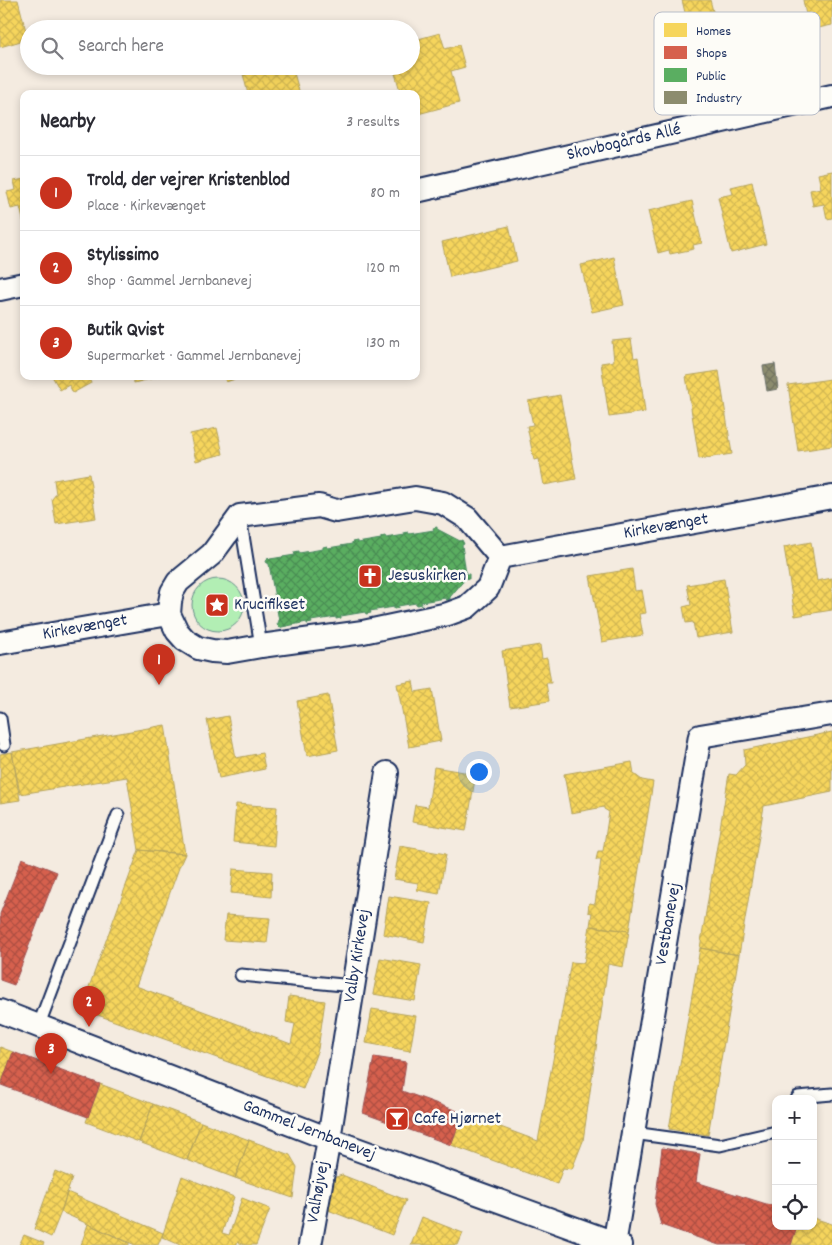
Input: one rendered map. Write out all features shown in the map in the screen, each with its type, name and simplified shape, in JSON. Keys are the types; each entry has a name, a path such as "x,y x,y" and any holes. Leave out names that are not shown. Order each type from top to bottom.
{"street":[{"name":"Skovbogårds Allé","path":"420,190 749,115"},
{"path":"0,289 20,285"},
{"name":"Kirkevænget","path":"500,557 832,497"},
{"path":"415,498 443,503 467,518 500,557 488,588 468,607 448,614 363,632 227,652 212,651 198,648 185,640 177,631 169,614 172,592 178,582 212,554 240,516 319,506 336,511 415,498"},
{"name":"Kirkevænget","path":"0,643 169,614"},
{"name":"Vestbanevej","path":"616,1244 700,736 832,714"},
{"name":"Valby Kirkevej","path":"329,1139 387,773"},
{"name":"Gammel Jernbanevej","path":"0,1012 329,1139 616,1244"},
{"name":"Valhøjvej","path":"310,1245 329,1139"}],"lane":[{"path":"240,516 260,646"},
{"path":"0,718 4,745"},
{"path":"38,1027 118,815"},
{"path":"241,975 353,986"},
{"path":"817,1095 832,1094"},
{"path":"633,1134 720,1145 772,1133"}],"green space":[{"path":"218,579 228,581 236,587 242,595 244,605 242,615 236,623 228,629 218,631 208,629 200,623 194,615 192,605 194,595 200,587 208,581"}],"building: Homes":[{"path":"0,0 18,0 23,20 20,20 20,41 0,47"},
{"path":"682,0 710,0 713,12 685,12"},
{"path":"803,0 832,0 832,25 820,28 820,12 805,12"},
{"path":"440,33 445,49 459,45 465,67 451,71 459,103 420,113 420,90 400,90 395,75 420,75 420,39"},
{"path":"243,75 295,75 299,90 247,90"},
{"path":"832,171 832,218 827,219 824,204 813,206 810,190 821,188 818,174"},
{"path":"20,180 20,207 11,209 7,192 16,190 14,181"},
{"path":"752,182 766,244 731,253 718,197 733,194 731,187"},
{"path":"692,201 702,243 693,245 694,249 670,254 669,250 658,253 648,211"},
{"path":"509,226 517,261 450,277 442,242"},
{"path":"614,257 624,305 592,312 581,265"},
{"path":"631,339 634,358 638,357 645,412 609,417 601,363 614,361 612,341"},
{"path":"719,371 732,454 699,459 686,376"},
{"path":"831,379 832,446 798,451 788,385"},
{"path":"54,380 90,380 91,383 73,393 69,385 60,390"},
{"path":"134,380 146,380 134,383"},
{"path":"560,395 576,479 544,485 539,459 534,460 527,426 533,425 528,401"},
{"path":"217,428 223,454 196,461 190,434"},
{"path":"89,474 96,518 56,524 52,499 56,494 54,480"},
{"path":"811,542 817,581 832,578 832,610 795,616 784,547"},
{"path":"632,569 635,591 642,590 646,613 639,614 643,635 602,642 590,576"},
{"path":"724,579 733,632 696,638 693,622 686,623 683,607 691,605 687,585"},
{"path":"540,645 542,659 547,658 551,683 546,683 549,701 510,707 502,651"},
{"path":"413,681 415,692 432,689 441,741 409,747 397,684"},
{"path":"328,695 338,750 307,756 297,701"},
{"path":"228,716 236,758 262,753 265,769 219,778 207,720"},
{"path":"165,725 185,854 139,850 127,777 20,794 12,752"},
{"path":"832,732 832,792 764,806 739,955 700,948 729,774 736,775 745,765 744,750"},
{"path":"12,752 20,800 0,803 0,754"},
{"path":"632,762 634,774 642,780 653,782 629,931 590,926 592,913 588,912 589,903 595,904 601,860 596,860 598,851 603,851 609,812 604,807 571,813 564,774"},
{"path":"434,767 476,774 466,831 412,822 415,805 428,807"},
{"path":"236,804 277,807 274,846 233,842"},
{"path":"400,846 446,854 439,894 417,890 418,883 394,879"},
{"path":"139,850 185,854 136,986 291,1044 295,1024 286,1022 289,996 325,1001 318,1049 303,1089 81,1009"},
{"path":"233,869 272,872 271,897 231,893"},
{"path":"389,896 431,903 424,942 383,934"},
{"path":"226,915 270,918 267,943 223,940"},
{"path":"590,926 629,931 623,967 608,964 583,1141 572,1169 563,1168 557,1184 451,1145 463,1113 538,1141 571,962 584,963"},
{"path":"700,948 739,955 708,1135 669,1129"},
{"path":"380,958 421,965 415,1001 373,994"},
{"path":"372,1009 416,1016 410,1051 366,1043"},
{"path":"0,1047 13,1052 1,1085 0,1084"},
{"path":"100,1084 153,1104 139,1142 86,1122"},
{"path":"153,1104 201,1122 187,1160 139,1142"},
{"path":"201,1122 249,1140 235,1178 187,1160"},
{"path":"249,1140 290,1155 297,1167 293,1198 235,1178"},
{"path":"55,1171 72,1178 51,1237 34,1229"},
{"path":"342,1175 406,1200 392,1235 328,1210 333,1178"},
{"path":"182,1176 234,1197 222,1233 229,1235 242,1198 270,1209 256,1245 245,1245 237,1242 237,1245 180,1245 162,1237"},
{"path":"67,1192 163,1233 158,1245 135,1245 61,1212"},
{"path":"422,1217 463,1233 458,1245 411,1245"},
{"path":"817,1219 832,1224 832,1245 791,1245 796,1230 817,1230"},
{"path":"88,1224 129,1243 129,1245 81,1245"},
{"path":"24,1235 44,1243 43,1245 19,1245"}],"building: Shops":[{"path":"22,858 57,872 14,985 0,980 0,914"},
{"path":"13,1052 100,1084 88,1117 1,1085"},
{"path":"374,1057 406,1062 402,1091 463,1113 451,1145 363,1113"},
{"path":"662,1148 700,1154 696,1182 772,1206 772,1230 796,1230 791,1245 719,1245 661,1225 655,1204"}],"building: Public":[{"name":"Jesuskirken","path":"437,527 437,529 460,541 462,540 464,544 462,545 466,574 469,574 469,579 466,578 450,599 421,602 422,604 417,605 416,603 398,606 398,608 394,609 394,607 370,611 371,613 366,614 365,612 341,616 341,618 336,619 336,617 311,621 312,623 307,624 307,622 280,628 277,625 279,621 269,564 266,562 268,557 270,559 295,555 294,552 299,551 299,553 323,549 323,547 327,546 328,548 352,544 352,542 357,541 357,543 381,539 381,537 385,536 386,538 405,535 404,533 408,532 409,534 434,530 433,528"}],"building: Industry":[{"path":"775,364 778,389 767,391 763,366"}],"place":[{"name":"Jesuskirken","path":"370,576"},
{"name":"Krucifikset","path":"217,605"},
{"name":"Trold, der vejrer Kristenblod","path":"159,685"},
{"name":"Stylissimo","path":"89,1027"},
{"name":"Butik Qvist","path":"51,1074"},
{"name":"Cafe Hjørnet","path":"397,1119"}]}
